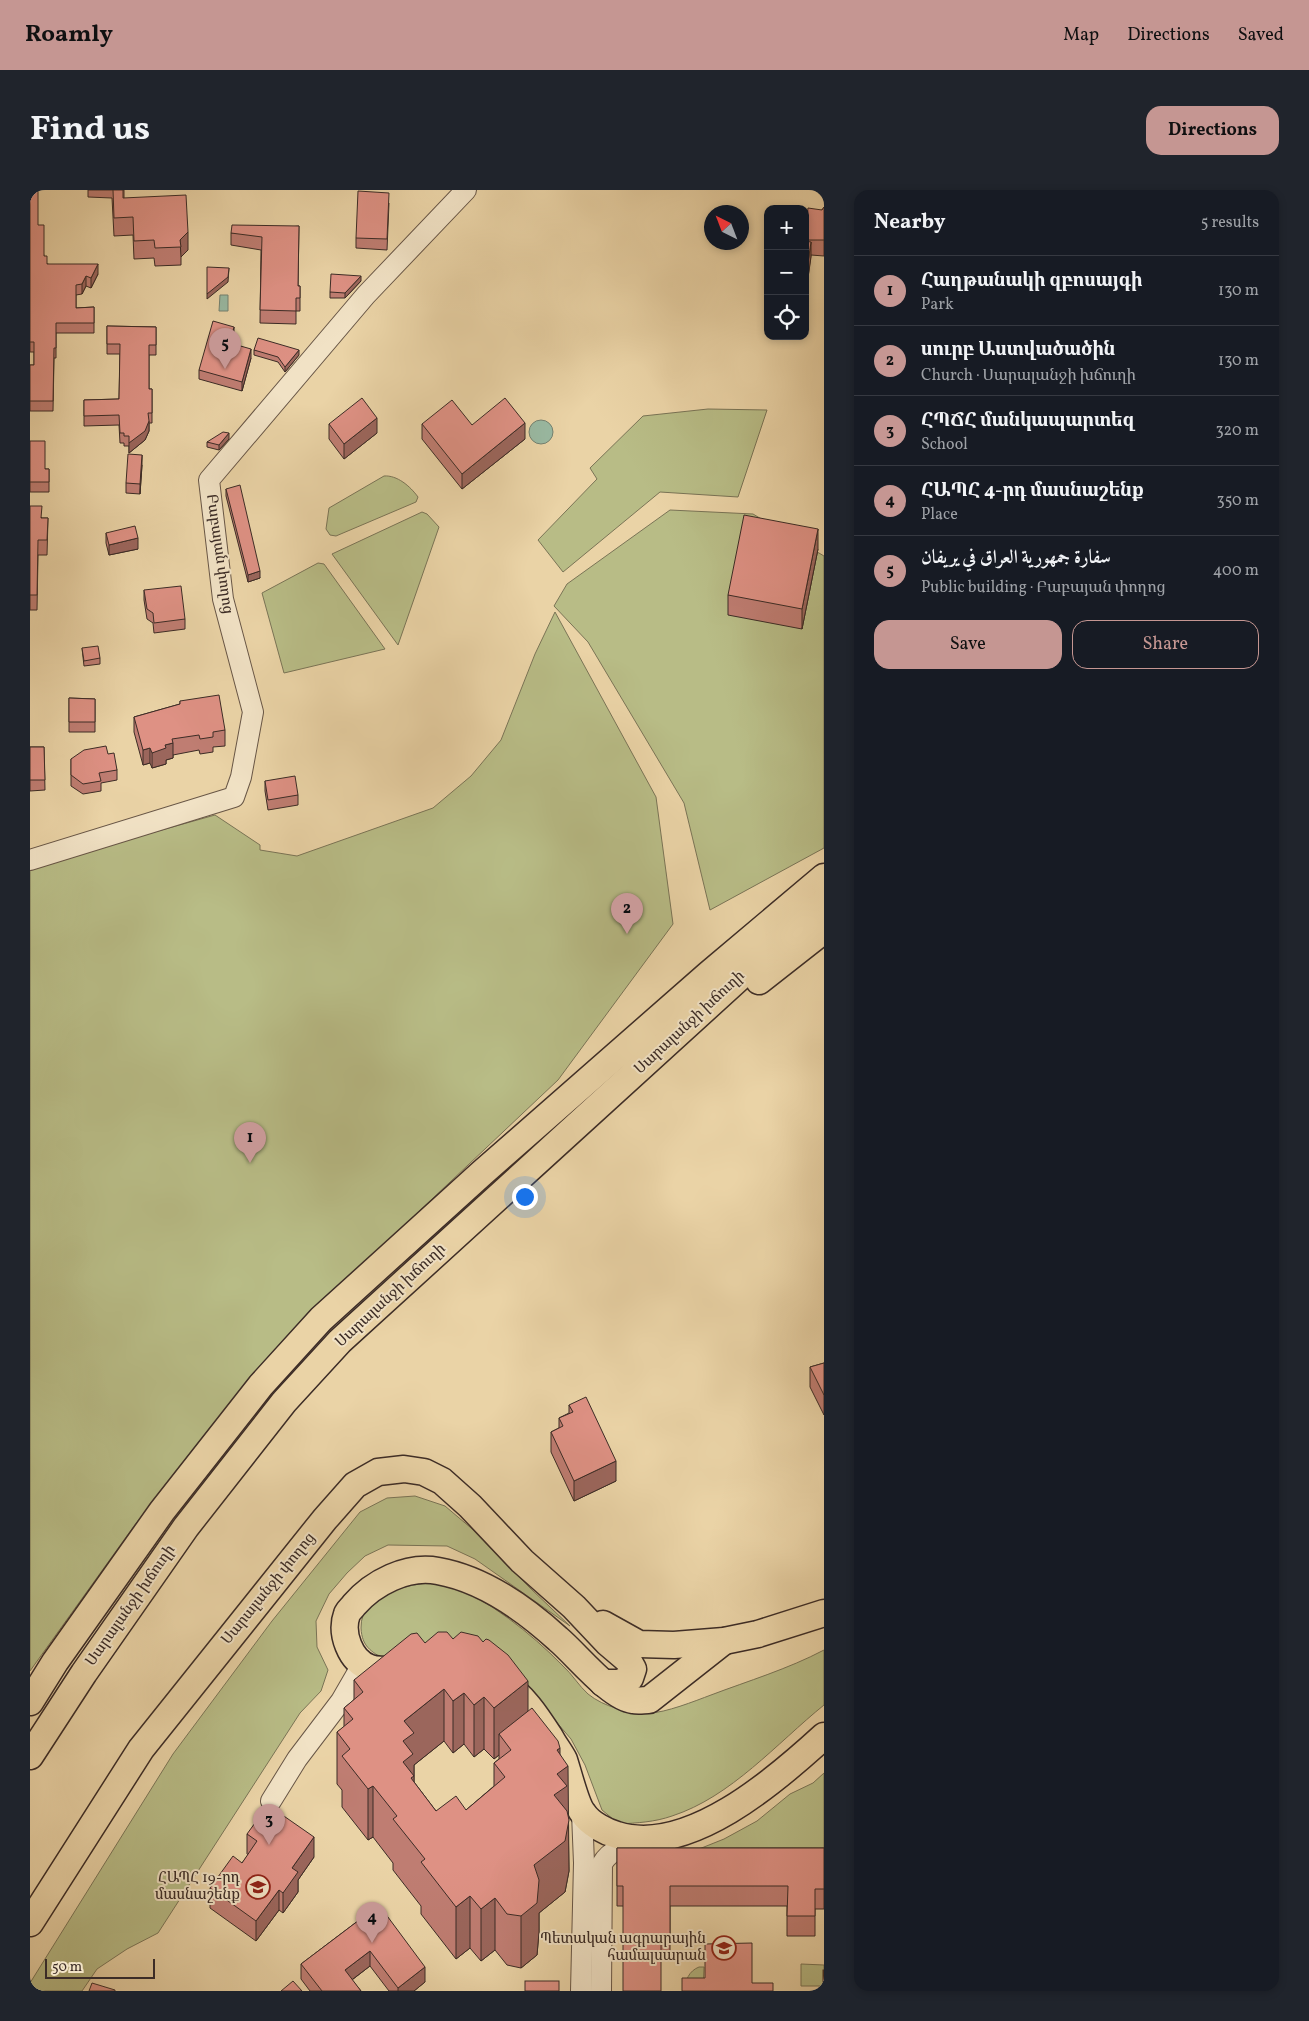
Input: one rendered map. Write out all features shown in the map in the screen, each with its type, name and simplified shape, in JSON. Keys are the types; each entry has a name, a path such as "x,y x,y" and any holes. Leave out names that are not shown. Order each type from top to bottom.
{"main road":[{"name":"Սարալանջի խճուղի","path":"30,1702 162,1511 261,1385 321,1319 482,1172 709,974 824,877"},
{"name":"Սարալանջի խճուղի","path":"30,1756 84,1673 186,1527 284,1402 340,1341 824,902"},
{"path":"680,1032 737,998 824,930"},
{"name":"Սարալանջի փողոց","path":"30,1923 141,1749 325,1519 355,1485 378,1472 404,1469 424,1472 442,1481 470,1506 522,1561 574,1607"},
{"path":"425,1668 399,1670 370,1668 357,1660 349,1648 344,1632 347,1614 363,1595 380,1582 413,1571 434,1570 475,1581 523,1610 564,1644 603,1683 621,1696 633,1700 649,1700 724,1641"},
{"path":"574,1607 639,1644 674,1645 724,1641 758,1634 824,1613"},
{"path":"574,1607 608,1643 628,1660 633,1669 630,1678 620,1683 603,1683"},
{"path":"482,1673 496,1678 516,1691 529,1705 563,1757 582,1813 609,1833 624,1838 645,1840 685,1831 718,1816 756,1794 788,1769 824,1736"}],"street":[{"name":"Բաբայան փողոց","path":"30,860 234,797 242,777 253,712 223,599 209,480 366,295 466,190"},
{"path":"271,1802 297,1759 341,1701 363,1663"},
{"path":"581,1991 584,1863 582,1813"},
{"path":"601,1991 602,1864 606,1856 612,1852 645,1840"}],"shaded area":[{"path":"220,295 228,295 228,311 219,311"},
{"path":"708,409 767,410 738,497 660,492 563,572 538,540 597,479 590,468 643,416"},
{"path":"541,420 549,424 553,432 549,440 541,444 533,440 529,432 533,424"},
{"path":"384,476 394,477 407,485 418,497 416,502 336,536 330,535 326,529 329,508"},
{"path":"670,510 753,514 824,556 824,848 710,910 684,803 588,642 554,606 567,584"},
{"path":"422,512 427,514 439,527 398,645 332,554"},
{"path":"318,563 324,564 385,649 284,673 262,593"},
{"path":"555,612 656,797 673,924 558,1080 287,1336 209,1429 134,1526 30,1671 30,867 215,815 260,845 260,850 297,856 433,808 471,776 501,740 535,654"},
{"path":"415,1496 445,1506 471,1528 570,1626 475,1559 447,1546 388,1545 365,1556 329,1594 316,1621 317,1647 328,1670 321,1691 300,1713 158,1933 127,1949 97,1969 82,1991 30,1991 30,1983 173,1754 272,1621 360,1512 387,1498"},
{"path":"446,1581 478,1598 523,1629 566,1669 588,1694 594,1699 617,1708 649,1713 671,1709 782,1669 824,1650 824,1705 734,1783 714,1796 694,1807 666,1818 619,1824 602,1810 585,1765 571,1739 527,1688 385,1660 365,1644 361,1628 363,1615 370,1605 380,1597 406,1587"},
{"path":"824,1773 824,1860 699,1849 724,1839 757,1821 790,1794 813,1783"},
{"path":"801,1964 824,1965 824,1986 801,1986"},
{"path":"699,1967 704,1967 703,1991 685,1991 688,1976"}],"building":[{"path":"30,190 38,190 38,225 44,225 44,256 47,256 47,264 98,264 91,278 86,276 82,284 76,285 76,308 94,307 94,323 56,323 53,401 30,401 30,365 34,365 34,342 30,342"},
{"path":"113,190 123,190 123,198 186,195 188,232 180,240 181,247 155,248 154,240 134,241 133,217 114,218"},
{"path":"358,191 389,193 387,239 356,238"},
{"path":"824,207 824,240 809,240 809,208 822,210"},
{"path":"232,225 299,226 298,286 300,286 300,298 296,298 296,311 260,310 262,237 231,233"},
{"path":"207,267 229,268 228,277 207,294"},
{"path":"331,274 361,276 345,293 330,292"},
{"path":"213,321 234,327 230,343 251,349 242,382 199,370"},
{"path":"107,326 156,327 156,345 149,345 149,389 152,389 152,413 148,413 149,421 145,431 129,443 129,436 124,436 124,433 120,433 119,415 84,416 84,400 119,399 120,344 107,344"},
{"path":"258,338 299,350 285,367 278,357 254,350"},
{"path":"362,398 377,418 344,444 329,424"},
{"path":"505,398 525,423 462,474 422,424 452,400 472,425"},
{"path":"223,432 229,433 219,445 207,442"},
{"path":"30,441 45,441 45,469 49,469 49,482 30,482"},
{"path":"128,454 142,455 140,484 126,483"},
{"path":"240,485 260,571 248,575 226,489"},
{"path":"30,506 42,506 41,518 48,518 47,540 38,540 37,595 30,595"},
{"path":"744,515 818,529 802,609 728,595"},
{"path":"135,526 138,538 109,545 106,533"},
{"path":"181,586 185,619 154,623 153,613 147,609 144,590"},
{"path":"98,646 100,658 84,661 82,648"},
{"path":"219,695 225,730 213,732 213,737 200,739 199,735 172,739 173,743 165,745 166,748 152,753 150,748 143,750 134,717 180,704 180,701"},
{"path":"69,698 95,699 95,722 69,722"},
{"path":"106,746 108,754 114,753 117,770 99,773 101,781 83,784 71,775 71,759 84,750"},
{"path":"30,747 44,747 45,780 30,780"},
{"path":"295,776 298,795 268,800 265,781"},
{"path":"824,1363 824,1395 810,1367"},
{"path":"586,1397 616,1461 574,1481 551,1432 563,1426 559,1418 573,1412 569,1405"},
{"path":"438,1632 447,1632 453,1639 461,1632 478,1636 483,1642 486,1639 489,1640 508,1655 528,1681 494,1708 484,1697 474,1705 464,1693 453,1701 444,1689 404,1721 414,1733 403,1741 413,1754 403,1762 414,1776 411,1778 436,1811 456,1796 466,1810 505,1777 494,1763 511,1750 499,1734 532,1708 558,1741 560,1748 557,1750 568,1766 557,1774 567,1786 554,1795 567,1811 569,1820 565,1841 534,1865 539,1880 537,1903 521,1916 507,1914 495,1898 481,1909 470,1896 456,1907 421,1862 425,1859 393,1819 397,1816 373,1786 368,1789 342,1756 350,1749 337,1732 353,1719 344,1708 363,1692 354,1680 411,1634 417,1633 425,1643"},
{"path":"268,1805 314,1837 292,1868 298,1872 283,1893 279,1890 256,1921 210,1888 233,1856 242,1863 257,1841 247,1834"},
{"path":"617,1848 824,1848 824,1889 815,1889 815,1916 787,1916 788,1886 670,1886 670,1938 661,1938 661,1991 623,1991 623,1886 617,1886"},
{"path":"379,1905 425,1967 398,1988 370,1951 345,1970 361,1991 322,1991 301,1964"},
{"path":"752,1943 752,1983 773,1983 773,1991 682,1991 682,1978 705,1978 705,1944"},
{"path":"824,1970 824,1988 823,1988"},
{"path":"293,1981 302,1991 281,1991"},
{"path":"525,1981 559,1981 559,1991 525,1991"},
{"path":"92,1983 115,1990 115,1991 89,1991"}],"place":[{"name":"سفارة جمهورية العراق في يريفان","path":"225,369"},
{"name":"սուրբ Աստվածածին","path":"627,934"},
{"name":"Հաղթանակի զբոսայգի","path":"250,1163"},
{"name":"ՀՊՃՀ մանկապարտեզ","path":"269,1845"},
{"name":"ՀԱՊՀ 19-րդ մասնաշենք","path":"258,1887"},
{"name":"ՀԱՊՀ 4-րդ մասնաշենք","path":"372,1943"},
{"name":"Պետական ագրարային համալսարան","path":"724,1948"}]}
